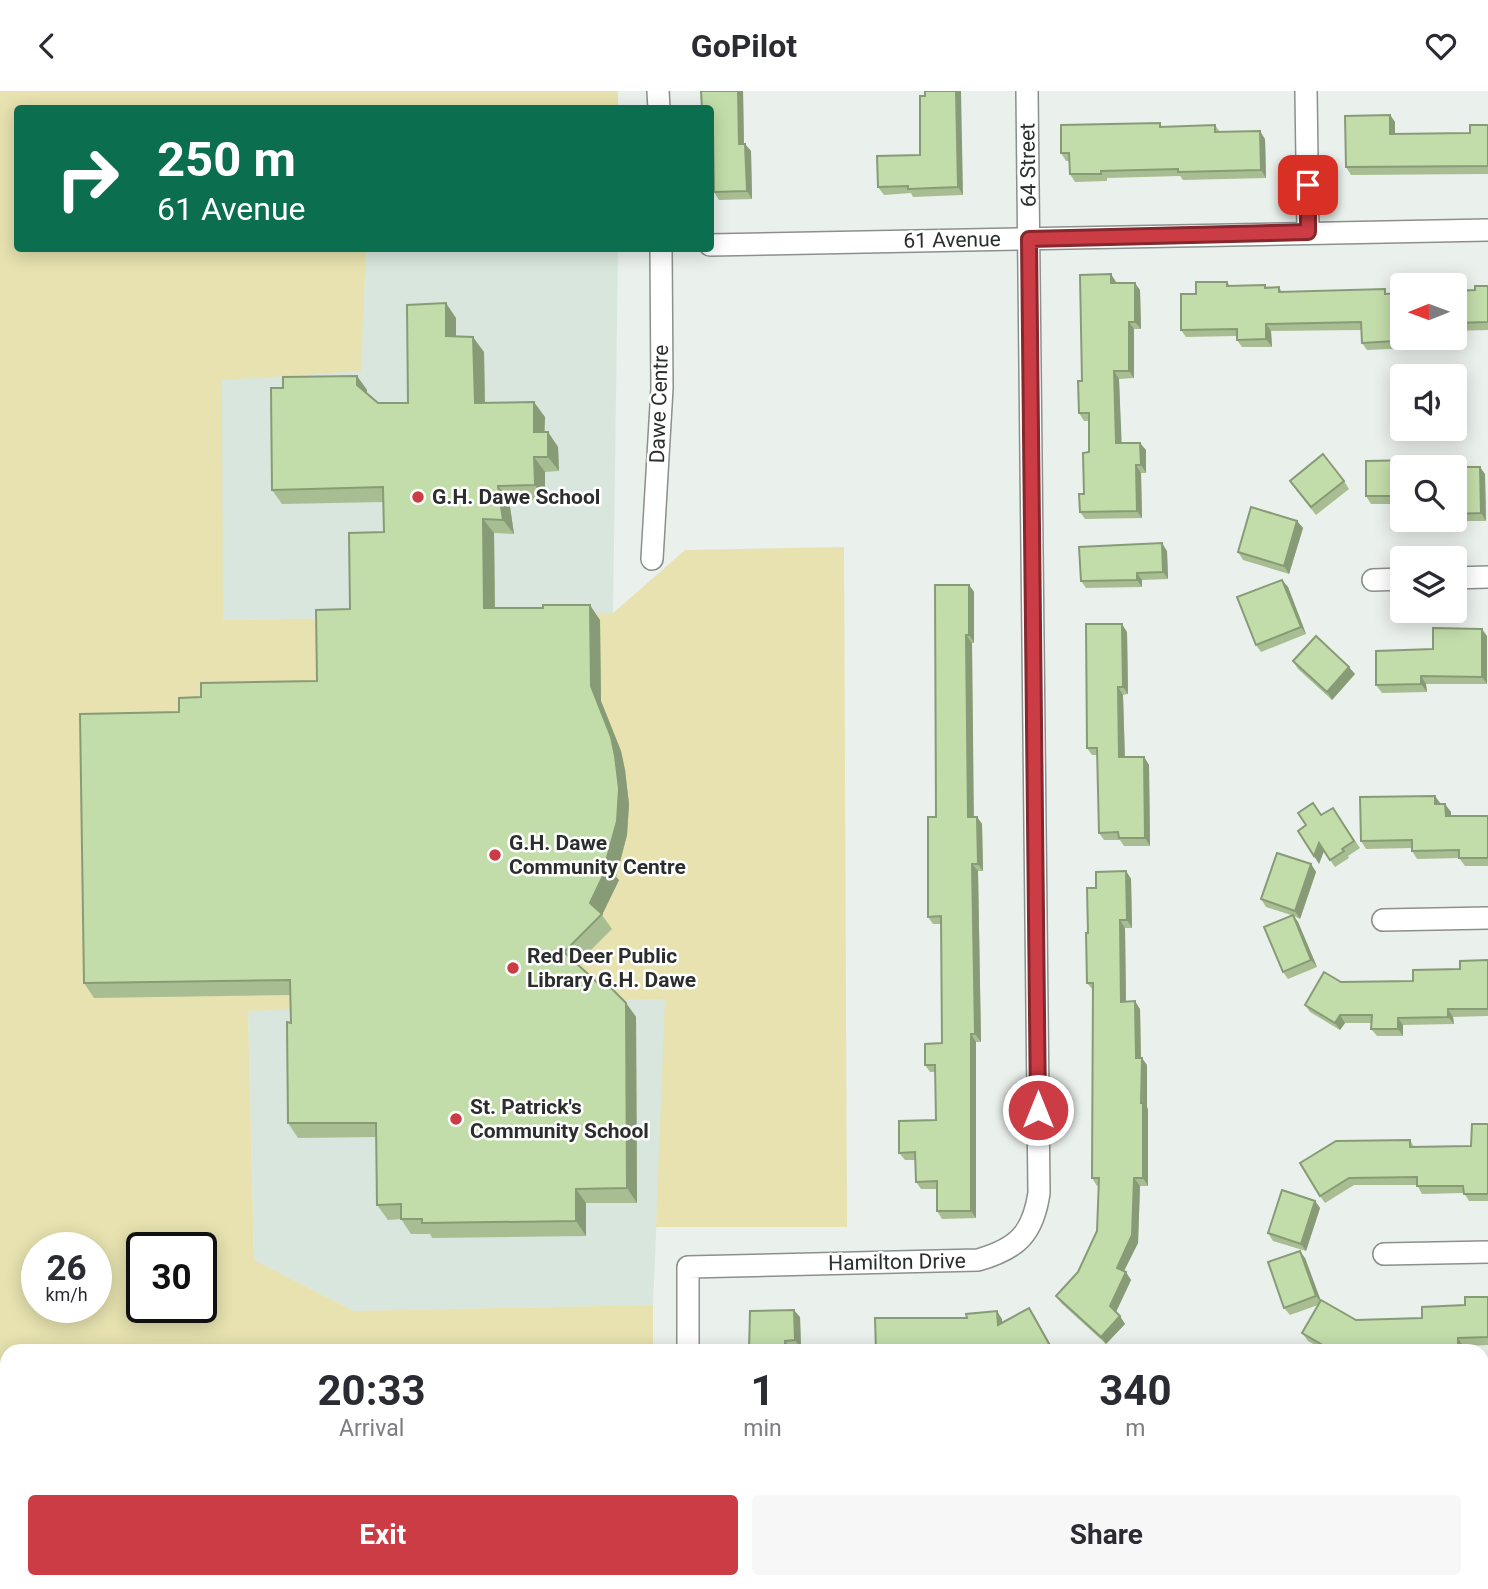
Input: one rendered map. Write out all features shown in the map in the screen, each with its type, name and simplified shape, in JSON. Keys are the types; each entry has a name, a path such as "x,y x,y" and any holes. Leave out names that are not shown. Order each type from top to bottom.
{"street":[{"name":"64 Street","path":"1027,91 1029,239"},
{"path":"1306,91 1308,232"},
{"name":"61 Avenue","path":"714,245 1488,230"},
{"name":"Hamilton Drive","path":"688,1344 688,1267 978,1260 1006,1251 1027,1232 1033,1220 1039,1193 1029,239"},
{"name":"Dawe Centre","path":"652,559 662,388 661,252"},
{"path":"1467,578 1488,577"},
{"path":"1373,580 1390,579"},
{"path":"1383,920 1488,918"},
{"path":"1384,1254 1488,1252"}],"shaded area":[{"path":"0,91 618,91 618,105 14,105 14,252 366,252 361,371 222,380 223,620 612,614 685,550 844,547 847,1227 656,1227 665,999 248,1011 254,1260 354,1311 653,1305 653,1344 0,1344"},
{"name":"G.H. Dawe School","path":"366,252 618,252 613,614 222,620 222,379 360,371"},
{"name":"St. Patrick's Community School","path":"666,999 653,1305 354,1311 254,1260 248,1011"}],"building":[{"path":"701,91 738,91 739,144 745,144 747,191 714,192 714,105 702,105"},
{"path":"925,91 956,91 958,187 878,187 877,156 920,155 920,96 925,96"},
{"path":"1390,115 1390,134 1470,133 1470,125 1488,125 1488,166 1346,167 1345,116"},
{"path":"1160,123 1160,127 1215,125 1215,132 1260,131 1261,170 1178,172 1178,169 1070,174 1069,153 1061,153 1061,125"},
{"path":"1111,274 1111,283 1135,283 1135,322 1129,322 1129,371 1114,371 1116,443 1140,443 1141,465 1136,465 1137,511 1080,512 1079,494 1084,494 1083,453 1089,452 1089,413 1079,413 1078,381 1082,381 1080,275"},
{"path":"1196,282 1227,282 1227,286 1265,285 1265,288 1279,287 1279,292 1385,289 1385,294 1390,294 1390,341 1362,343 1361,322 1266,324 1266,339 1237,340 1237,329 1181,330 1181,294 1196,294"},
{"path":"1475,286 1488,286 1488,322 1467,323 1467,290 1475,290"},
{"path":"446,303 446,336 473,337 475,403 534,402 534,432 548,432 548,457 534,457 535,485 498,486 503,520 483,519 484,608 590,605 591,686 611,737 615,756 619,789 617,821 605,865 608,865 590,903 602,914 564,952 601,986 605,982 626,1003 627,1188 576,1189 576,1221 422,1223 422,1219 401,1219 401,1204 377,1205 376,1123 288,1123 287,1022 291,1023 290,980 84,983 80,714 179,712 179,698 201,697 201,683 317,681 316,610 350,609 349,533 384,532 383,487 272,490 271,388 283,388 283,377 357,376 357,385 378,403 408,403 407,305"},
{"path":"1323,454 1344,481 1311,507 1290,481"},
{"path":"1366,461 1390,461 1390,496 1366,496"},
{"path":"1467,467 1480,467 1481,513 1467,514"},
{"path":"1251,507 1297,521 1284,566 1238,552"},
{"path":"1162,543 1163,572 1137,573 1137,580 1081,581 1079,547"},
{"path":"1282,580 1301,627 1256,645 1237,597"},
{"path":"935,585 969,585 969,635 966,635 968,817 977,817 978,864 972,864 975,1034 971,1034 971,1211 937,1211 937,1181 916,1182 915,1152 899,1153 899,1121 936,1120 935,1065 925,1065 925,1044 942,1043 941,916 928,917 928,817 936,817"},
{"path":"1086,624 1122,624 1123,687 1118,687 1119,757 1144,757 1145,838 1119,838 1118,832 1099,833 1097,748 1087,748"},
{"path":"1433,628 1482,629 1482,677 1421,676 1421,684 1376,685 1376,651 1433,649"},
{"path":"1316,636 1349,667 1327,692 1293,661"},
{"path":"1435,796 1435,804 1445,804 1446,816 1488,816 1488,858 1459,858 1459,850 1412,851 1412,840 1361,841 1360,797"},
{"path":"1313,803 1321,815 1333,808 1354,841 1330,860 1319,843 1314,856 1298,831 1306,825 1298,813"},
{"path":"1277,853 1311,864 1295,911 1261,899"},
{"path":"1126,871 1127,920 1120,920 1121,1002 1135,1001 1136,1058 1142,1058 1143,1178 1134,1178 1132,1235 1117,1268 1126,1272 1110,1306 1120,1316 1101,1337 1056,1296 1078,1272 1097,1231 1099,1178 1092,1178 1093,983 1087,983 1087,888 1096,888 1096,872"},
{"path":"1293,915 1311,960 1283,972 1264,927"},
{"path":"1488,960 1488,1009 1448,1009 1448,1017 1398,1018 1398,1029 1371,1029 1372,1015 1340,1015 1335,1023 1305,1005 1324,972 1341,982 1413,981 1413,970 1460,969 1460,961"},
{"path":"1472,1124 1488,1124 1488,1194 1464,1194 1463,1186 1417,1186 1417,1177 1349,1178 1320,1196 1300,1163 1336,1141 1410,1140 1410,1147 1471,1146"},
{"path":"1282,1190 1315,1201 1301,1244 1268,1233"},
{"path":"1300,1251 1316,1296 1284,1308 1268,1262"},
{"path":"1465,1297 1488,1297 1488,1337 1458,1338 1458,1344 1321,1344 1302,1333 1321,1300 1356,1320 1422,1318 1422,1307 1465,1305"},
{"path":"1029,1308 1049,1344 876,1344 875,1318 967,1318 966,1314 997,1311 998,1325"},
{"path":"794,1310 795,1340 785,1341 785,1344 749,1344 750,1311"}],"place":[{"name":"G.H. Dawe School","path":"418,497"},
{"name":"G.H. Dawe Community Centre","path":"495,855"},
{"name":"Red Deer Public Library G.H. Dawe","path":"513,968"},
{"name":"St. Patrick's Community School","path":"456,1119"}],"route":[{"path":"1038,1110 1029,239 1308,232 1308,185"}]}
